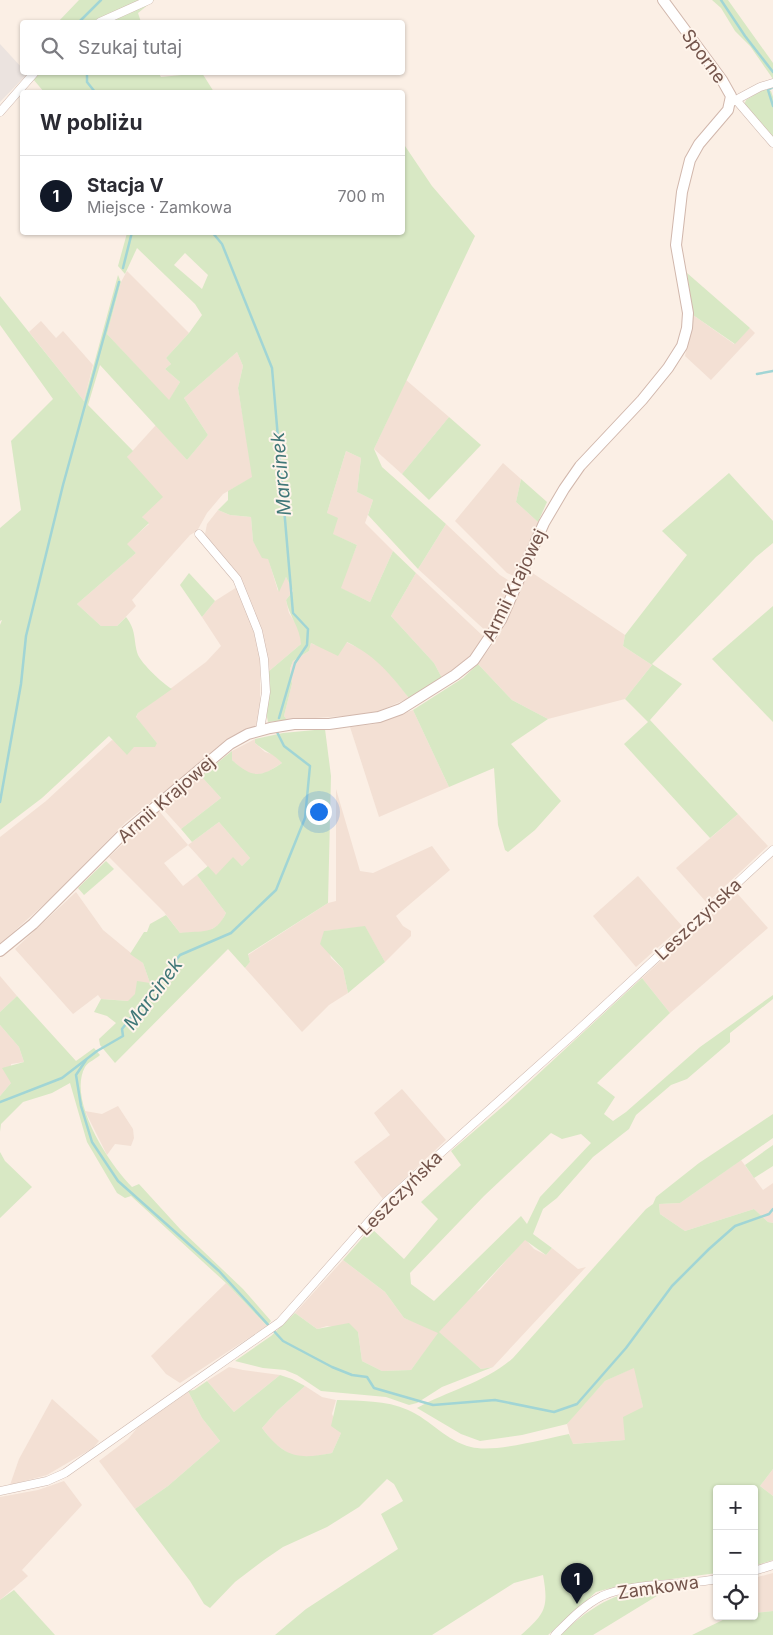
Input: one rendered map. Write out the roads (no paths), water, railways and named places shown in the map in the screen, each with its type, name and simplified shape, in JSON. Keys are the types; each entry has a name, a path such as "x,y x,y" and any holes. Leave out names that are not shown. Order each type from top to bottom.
{"street":[{"path":"104,20 149,0"},
{"name":"Sporne","path":"663,0 722,80 734,102 699,144 690,160 682,192"},
{"path":"0,112 33,75"},
{"path":"773,83 760,87 734,102 773,143"},
{"name":"Armii Krajowej","path":"0,951 34,924 122,835 155,806 222,750 248,734 294,724 362,720 400,709 456,675 474,660 501,620 544,522 564,489 580,466 642,400 668,368 682,346 687,328 688,313 676,245 682,192"},
{"path":"200,534 237,579 258,631 264,660 266,692 260,730"},
{"name":"Leszczyńska","path":"0,1491 47,1480 65,1473 276,1325 387,1201 576,1032 773,850"},
{"path":"758,1570 773,1565"},
{"name":"Zamkowa","path":"555,1635 574,1616 603,1595 623,1590 713,1579"}],"waterway":[{"name":"Marcinek","path":"81,20 101,0"},
{"path":"721,0 745,36 773,72"},
{"name":"Marcinek","path":"87,75 87,82 93,90"},
{"path":"773,87 768,90 773,106"},
{"path":"123,268 131,235"},
{"name":"Marcinek","path":"214,235 222,244 272,368 293,613 308,629 307,645 295,663 279,718"},
{"path":"0,802 21,684 26,636 63,485 119,282"},
{"path":"757,374 773,371"},
{"name":"Marcinek","path":"0,1102 62,1078 97,1051 123,1036 122,1029 180,955 231,933 276,890 305,818 310,766 284,746 277,732"},
{"path":"86,1060 76,1075 81,1106 92,1142 118,1181 219,1271 283,1341 332,1367 352,1375 367,1377 374,1388 433,1405 495,1400 554,1412 577,1404 626,1348 672,1286 709,1249 735,1226 769,1214 773,1209"}],"place":[{"name":"Stacja V","path":"577,1604"}]}
